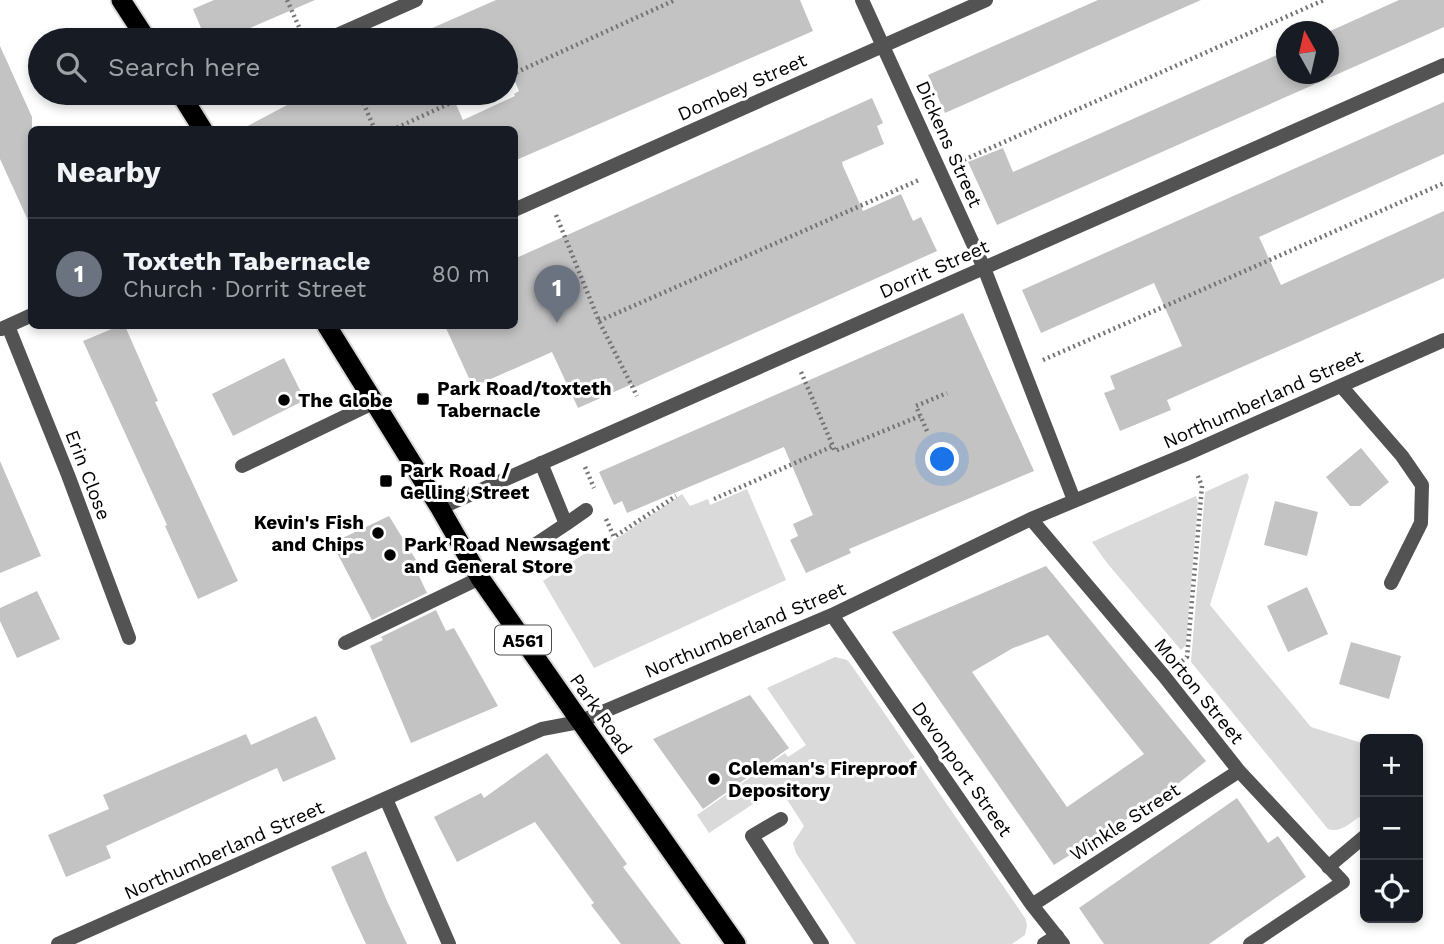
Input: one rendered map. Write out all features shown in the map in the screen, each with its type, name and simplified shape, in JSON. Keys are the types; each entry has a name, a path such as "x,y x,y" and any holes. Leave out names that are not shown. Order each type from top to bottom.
{"highway":[{"path":"121,0 139,28"},
{"path":"188,105 201,126"},
{"name":"Park Road","path":"329,329 440,508 480,578 736,944"}],"street":[{"path":"353,28 416,0"},
{"name":"Dickens Street","path":"862,0 984,268 1074,500"},
{"name":"Dombey Street","path":"518,208 986,0"},
{"name":"Dorrit Street","path":"440,508 1444,65"},
{"path":"4,328 28,316"},
{"name":"Erin Close","path":"4,328 68,475 129,638"},
{"name":"Northumberland Street","path":"58,944 541,729 579,722 832,615 1031,519 1189,453 1444,340"},
{"path":"1341,386 1402,456 1422,485 1422,523 1391,583"},
{"path":"242,466 373,403"},
{"path":"541,463 566,524"},
{"path":"536,544 586,510"},
{"name":"Morton Street","path":"1031,519 1164,676 1238,771 1343,882 1250,944"},
{"path":"345,643 480,578"},
{"name":"Devonport Street","path":"832,615 1032,905 1060,940"},
{"name":"Winkle Street","path":"1032,905 1238,771"},
{"path":"386,799 449,944"},
{"path":"781,819 752,836 822,944"},
{"path":"1328,867 1360,840"},
{"path":"1044,944 1060,940"}],"path":[{"path":"288,0 299,28"},
{"path":"518,72 675,0"},
{"path":"599,321 1324,0"},
{"path":"364,105 373,126"},
{"path":"401,126 446,105"},
{"path":"1023,369 1444,183"},
{"path":"548,195 599,321 647,415"},
{"path":"792,352 835,451 920,416"},
{"path":"927,431 916,406 947,393"},
{"path":"713,499 833,446"},
{"path":"576,447 598,498"},
{"path":"1164,676 1186,657 1202,485 1189,453"},
{"path":"603,511 614,537 676,496"}],"shaded area":[{"path":"1247,473 1249,477 1210,605 1311,727 1360,742 1360,818 1340,829 1328,829 1191,662 1205,492"},
{"path":"747,489 786,580 594,668 543,581 611,536 613,541 682,494 690,506 708,499 710,505"},
{"path":"1196,496 1198,502 1186,645 1181,650 1092,542"},
{"path":"835,657 847,660 852,666 1025,918 1025,935 1012,944 856,944 796,853 793,843 804,826 779,787 709,833 697,815 785,753 788,757 806,745 767,688"}],"building":[{"path":"214,0 315,0 250,28 201,28 193,9"},
{"path":"496,0 800,0 813,31 518,159 518,126 248,126 287,105 456,105 463,120 496,105 518,105 518,28 432,28"},
{"path":"1098,0 1201,0 945,113 928,75"},
{"path":"1399,0 1444,0 1444,27 1339,74 1339,27"},
{"path":"0,46 32,117 32,126 28,126 28,220 0,159"},
{"path":"1276,55 1276,84 1315,84 997,225 968,162 1003,148 1013,172"},
{"path":"872,98 883,123 877,126 884,144 842,162 843,166 863,211 901,194 913,221 921,217 937,251 633,388 632,384 578,408 552,352 473,387 446,329 518,329 518,257"},
{"path":"1444,102 1444,154 1259,237 1281,285 1444,211 1444,278 1167,400 1171,410 1120,431 1104,393 1115,389 1110,376 1182,346 1154,283 1041,333 1022,290"},
{"path":"963,313 1034,471 849,549 851,553 806,573 790,540 798,536 793,524 813,515 784,447 627,513 622,501 614,505 599,472"},
{"path":"112,329 126,329 158,401 155,402 238,581 198,599 83,341"},
{"path":"284,358 305,400 233,436 212,394"},
{"path":"1361,448 1389,482 1360,506 1350,506 1326,477"},
{"path":"0,461 41,556 0,573"},
{"path":"1275,501 1318,512 1307,556 1264,545"},
{"path":"389,516 424,573 419,576 427,593 372,620 332,543"},
{"path":"1046,566 1206,761 1164,795 1054,865 892,632","holes":["1048,635 1144,754 1067,807 972,672 1013,648"]},
{"path":"1307,587 1328,634 1288,652 1267,606"},
{"path":"37,591 60,639 17,658 0,621 0,608"},
{"path":"436,610 446,631 454,628 498,706 411,743 370,646 383,640 381,637"},
{"path":"1351,642 1401,656 1389,699 1339,684"},
{"name":"Coleman's Fireproof Depository","path":"750,695 789,748 703,809 653,739"},
{"path":"316,716 336,759 283,782 277,768 106,846 111,858 66,877 48,835 109,809 103,795 246,734 251,745"},
{"path":"547,753 627,864 623,867 681,944 621,944 535,822 457,862 434,817 481,793 484,798"},
{"path":"1237,798 1268,843 1278,836 1306,877 1209,944 1104,944 1079,908"},
{"path":"366,851 407,944 366,944 331,867"}],"place":[{"name":"Toxteth Tabernacle","path":"557,323"},
{"name":"Park Road/toxteth Tabernacle","path":"423,399"},
{"name":"The Globe","path":"284,400"},
{"name":"Park Road / Gelling Street","path":"386,481"},
{"name":"Kevin's Fish and Chips","path":"378,533"},
{"name":"Park Road Newsagent and General Store","path":"390,555"},
{"name":"Coleman's Fireproof Depository","path":"714,779"}]}
